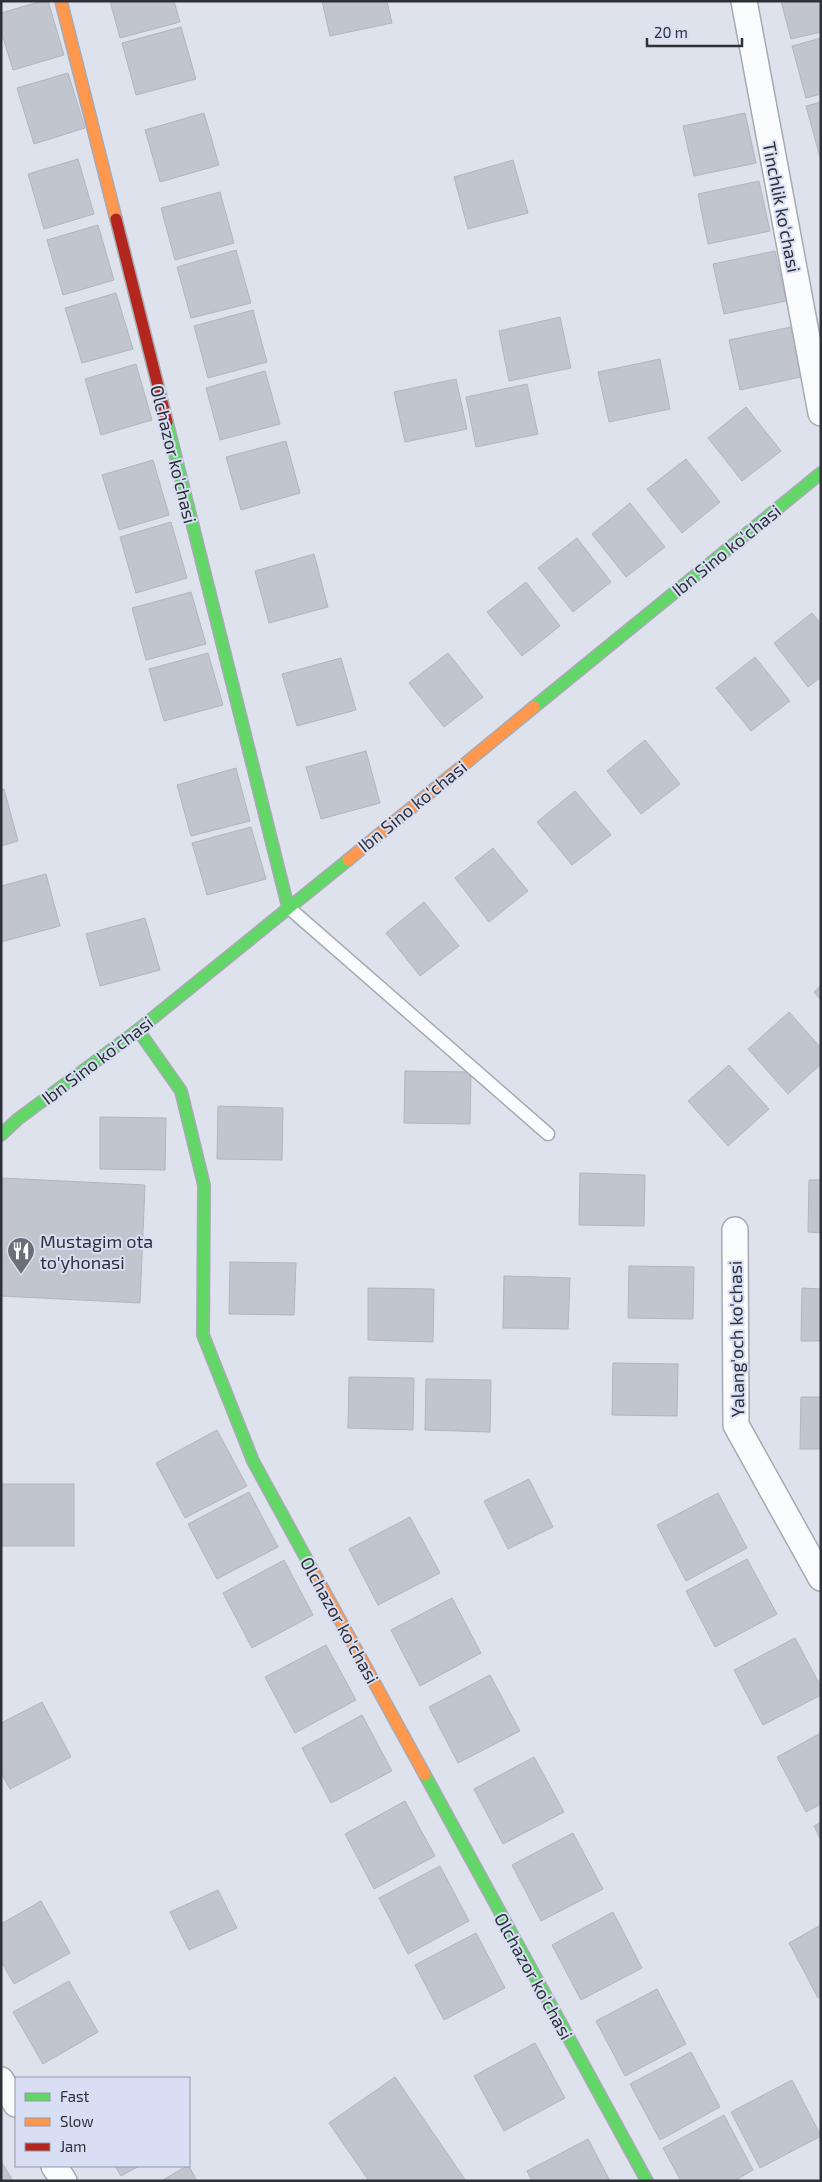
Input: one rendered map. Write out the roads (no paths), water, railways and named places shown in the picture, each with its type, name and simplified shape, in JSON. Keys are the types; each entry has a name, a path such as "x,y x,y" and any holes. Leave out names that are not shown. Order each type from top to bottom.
{"street":[{"name":"Olchazor ko'chasi","path":"61,1 288,907"},
{"name":"Tinchlik ko'chasi","path":"744,1 821,413"},
{"name":"Ibn Sino ko'chasi","path":"1,1135 18,1119 138,1030 821,473"},
{"name":"Olchazor ko'chasi","path":"138,1030 181,1091 204,1185 203,1335 253,1461 646,2181"},
{"name":"Yalang'och ko'chasi","path":"735,1230 736,1425 821,1578"},
{"path":"1,2080 15,2102"},
{"path":"55,2167 64,2181"}],"lane":[{"path":"288,907 548,1134"}],"place":[{"name":"Mustagim ota to'yhonasi","path":"21,1275"}]}
